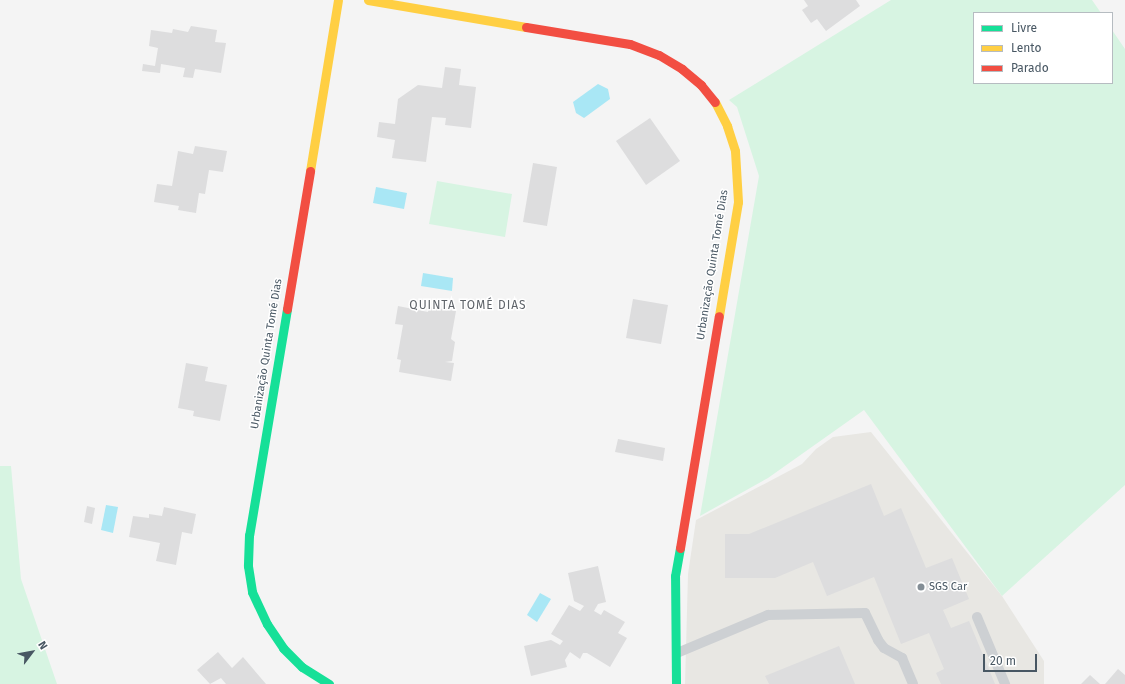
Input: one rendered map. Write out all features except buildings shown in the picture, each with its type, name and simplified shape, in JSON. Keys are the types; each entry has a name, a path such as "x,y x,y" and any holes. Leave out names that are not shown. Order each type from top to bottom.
{"street":[{"name":"Urbanização Quinta Tomé Dias","path":"329,684 292,656 267,624 252,592 248,566 249,535 338,0"},
{"name":"Urbanização Quinta Tomé Dias","path":"368,0 630,44 659,55 696,81 715,102 727,126 735,151 738,202 681,529 675,576 677,653 676,684"}],"lane":[{"path":"677,653 768,615 866,612 878,640 884,648 902,658 913,684"},
{"path":"978,617 1006,684"}],"shaded area":[{"path":"871,432 1002,596 1044,661 1044,684 685,684 688,574 696,520 802,464 816,449 833,437"}],"green space":[{"path":"891,0 1092,0 1100,12 973,12 973,84 1113,84 1113,31 1125,49 1125,485 1002,596 864,410 768,478 700,516 759,176 737,107 729,100"},
{"path":"437,181 512,194 505,237 429,224"},
{"path":"0,466 11,466 21,579 57,684 0,684"}],"water":[{"path":"598,84 608,89 610,99 584,118 576,113 573,102"},
{"path":"376,187 407,193 404,209 373,203"},
{"path":"423,273 453,278 452,291 421,286"},
{"path":"106,505 118,507 113,533 101,530"},
{"path":"540,593 551,599 537,622 527,615"}],"traffic: fast":[{"path":"287,309 249,535 248,566 252,592 267,624 283,648 302,667 329,684"},
{"path":"676,684 675,576 680,548"}],"traffic: slow":[{"path":"310,171 338,0"},
{"path":"368,0 526,27"},
{"path":"715,102 727,126 735,151 738,202 719,316"}],"traffic: jam":[{"path":"526,27 630,44 659,55 682,69 701,85 715,102"},
{"path":"287,309 310,171"},
{"path":"680,548 719,316"}],"place":[{"name":"SGS Car","path":"921,587"}],"district":[{"name":"QUINTA TOMÉ DIAS","path":"468,306"}]}
